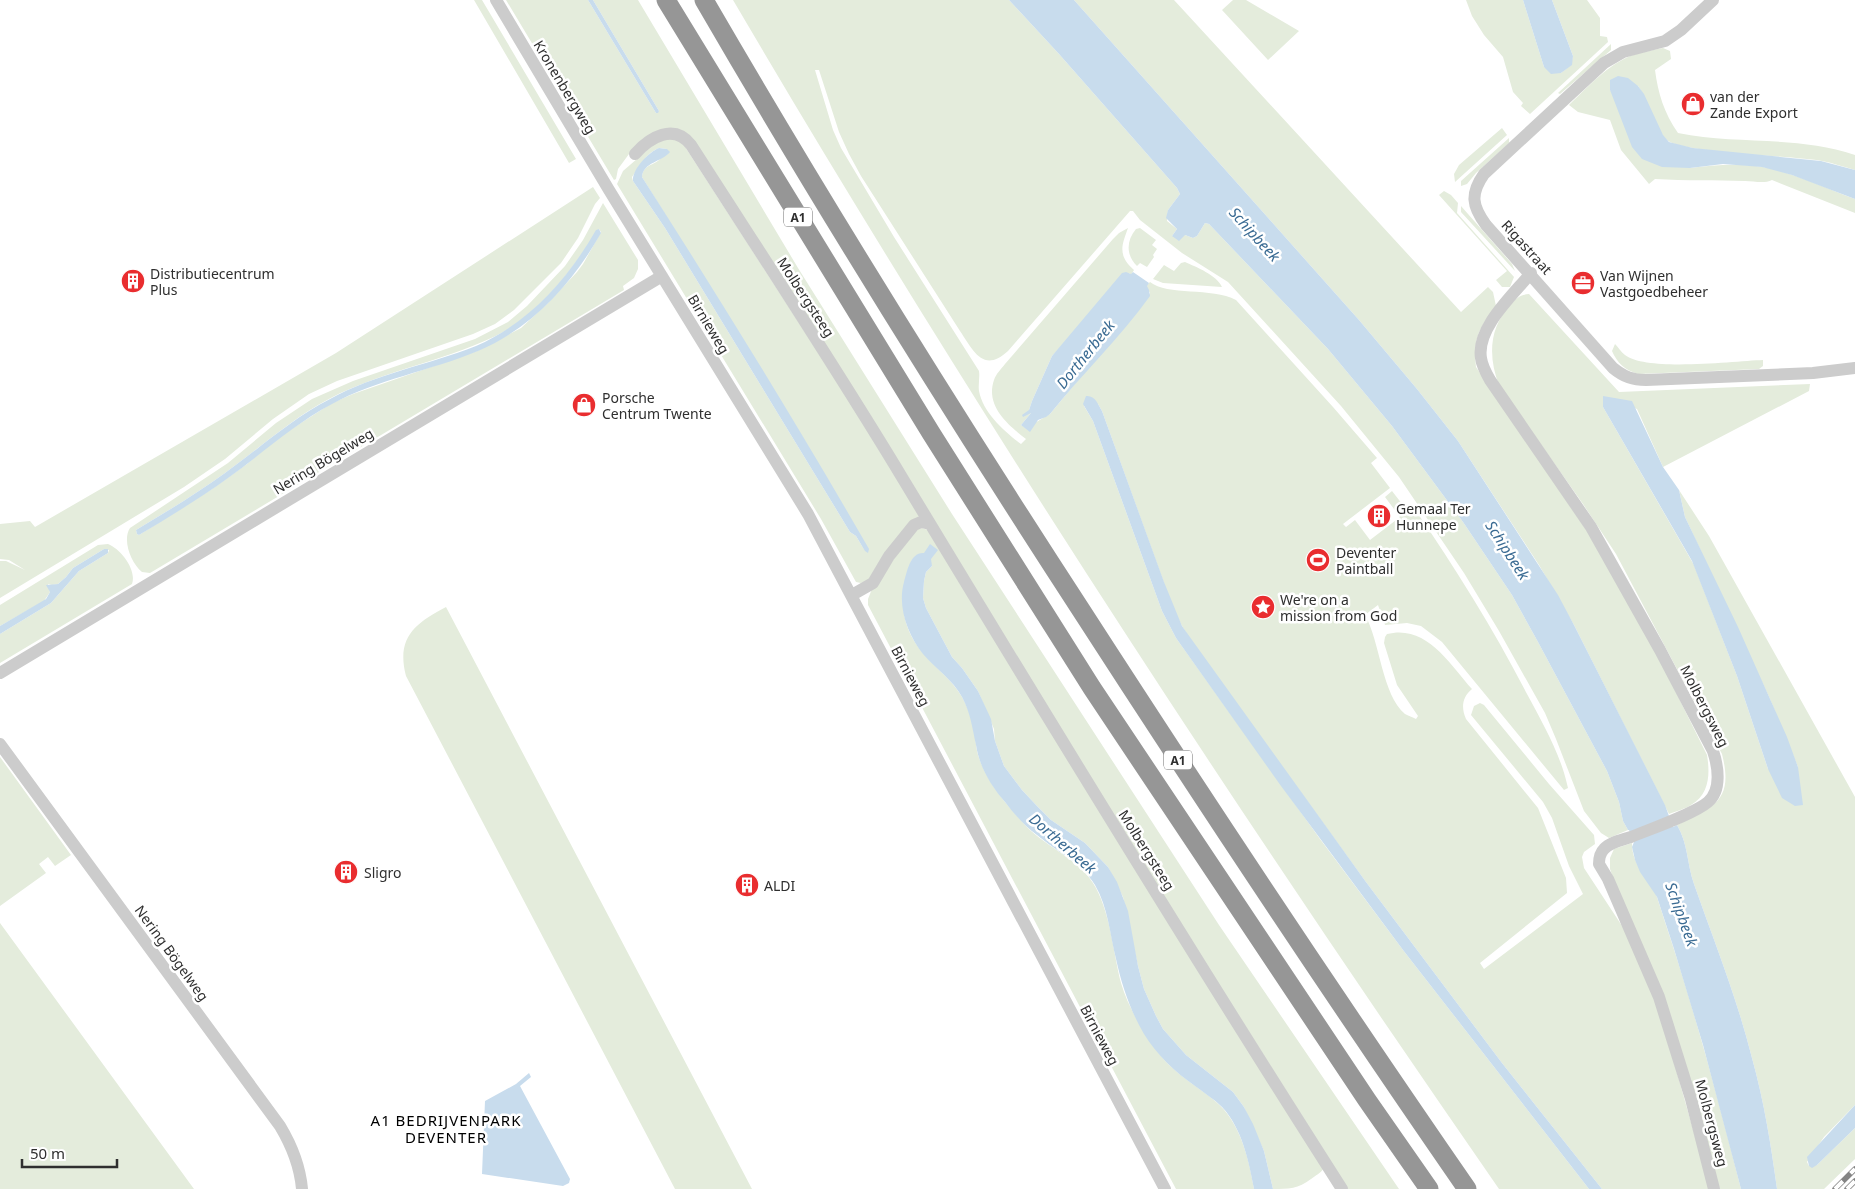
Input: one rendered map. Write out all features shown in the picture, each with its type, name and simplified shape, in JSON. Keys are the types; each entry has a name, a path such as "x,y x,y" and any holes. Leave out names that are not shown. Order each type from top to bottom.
{"highway":[{"name":"A1","path":"666,0 931,433 1092,688 1367,1100 1429,1189"},
{"name":"A1","path":"704,0 899,324 1006,495 1252,873 1468,1189"}],"street":[{"name":"Kronenbergweg","path":"496,0 609,190"},
{"name":"Rigastraat","path":"1713,0 1681,30 1665,42 1623,52 1604,63 1484,174 1476,186 1475,202 1482,218 1613,368 1622,375 1638,380 1814,373 1855,368"},
{"name":"Molbergsteeg","path":"635,154 656,136 665,134 680,135 686,138 691,145 870,425 1218,993 1342,1189"},
{"name":"Birnieweg","path":"609,190 808,514 1165,1189"},
{"name":"Molbergsweg","path":"1531,273 1489,325 1483,338 1481,361 1490,380 1591,527 1660,650 1713,751 1717,763 1718,774 1712,797 1708,802 1673,820 1604,848 1599,864 1608,880 1659,997 1690,1099 1714,1189"},
{"name":"Nering Bögelweg","path":"0,673 662,276"},
{"path":"852,595 873,583 889,556 914,525 921,522 930,524"},
{"name":"Nering Bögelweg","path":"0,744 280,1126 293,1150 302,1189"}],"green space":[{"path":"474,0 482,0 576,159 569,163"},
{"path":"506,0 588,0 656,113 659,111 593,0 638,0 798,268 952,514 1219,925 1399,1189 1348,1189 682,132 629,154 618,169 616,179 614,180"},
{"path":"733,0 1009,0 1177,188 1180,194 1168,210 1167,221 1177,229 1172,236 1185,235 1193,238 1197,236 1205,223 1209,224 1328,349 1392,426 1463,522 1512,595 1607,771 1619,802 1623,821 1628,830 1609,838 1601,833 1584,811 1545,713 1464,573 1399,477 1341,406 1228,282 1182,253 1140,220 1133,211 1130,211 1008,351 999,358 992,360 985,360 979,357 969,345 861,176 839,132 819,70 815,70 833,130 841,148 894,237 979,371 979,391 985,407 1002,428 1021,444 1026,439 1012,428 995,406 992,389 995,378 1113,239 1128,228 1122,250 1125,260 1134,270 1131,275 1129,273 1052,356 1032,401 1029,410 1031,413 1021,425 1026,428 1050,414 1150,293 1146,286 1150,282 1167,289 1215,294 1236,300 1377,458 1371,463 1390,488 1343,524 1346,527 1355,520 1370,540 1400,517 1385,497 1392,491 1406,509 1412,505 1473,598 1501,645 1555,749 1568,788 1564,790 1442,642 1421,626 1407,623 1385,625 1378,605 1365,615 1391,694 1405,714 1416,719 1418,716 1397,685 1384,643 1387,634 1401,632 1425,640 1436,648 1472,689 1463,703 1466,719 1538,808 1566,878 1567,893 1480,963 1484,969 1583,894 1569,866 1552,818 1543,802 1471,715 1474,706 1480,703 1484,705 1594,835 1595,844 1584,852 1582,857 1584,868 1628,935 1650,985 1710,1189 1602,1189 1502,1063 1366,882 1195,647 1173,608 1102,411 1098,404 1084,406 1093,421 1162,611 1176,638 1320,839 1403,950 1589,1189 1499,1189 1201,750 1009,453"},
{"path":"1074,0 1174,0 1461,312 1488,287 1493,292 1496,306 1478,334 1475,348 1476,367 1591,537 1639,618 1707,755 1707,783 1702,795 1691,805 1669,814 1574,625 1539,565 1458,441 1359,320"},
{"path":"1233,0 1246,0 1299,31 1268,60 1222,10"},
{"path":"1466,0 1523,0 1544,67 1561,73 1571,65 1573,56 1552,0 1587,0 1600,18 1600,36 1607,37 1608,42 1530,114 1521,106 1523,103 1513,92 1503,57 1484,35 1472,16"},
{"path":"1611,44 1611,50 1560,94 1558,93"},
{"path":"1663,48 1670,51 1671,59 1655,70 1656,78 1665,110 1678,133 1722,139 1789,142 1833,149 1855,155 1855,170 1822,161 1715,151 1677,144 1667,140 1663,135 1638,86 1611,83 1610,90 1690,168 1736,165 1775,170 1855,199 1855,213 1772,180 1762,182 1655,179 1649,184 1621,150 1610,120 1578,112 1569,105 1615,64 1633,55"},
{"path":"1502,128 1507,135 1455,182 1454,174 1459,165"},
{"path":"1509,138 1509,143 1476,173 1467,184 1461,186 1461,181"},
{"path":"660,139 680,139 882,451 919,516 871,579 861,583 856,582 821,519 617,184 623,171","holes":["659,148 667,149 659,160 644,170 642,177 808,446 865,551 856,536 850,532 665,228 633,181 632,177 650,153"]},
{"path":"593,187 600,198 578,238 561,263 514,310 495,324 473,334 337,381 309,394 273,419 225,459 184,487 0,598 0,561 6,561 25,570 9,560 0,559 0,524 30,521 35,527 336,353"},
{"path":"1444,191 1451,195 1458,203 1457,213 1514,277 1510,287 1502,287 1496,280 1507,271 1439,195"},
{"path":"603,203 638,260 638,269 634,278 623,286 624,290 150,573 142,572 134,563 127,545 130,528 228,463 276,423 312,399 353,381 475,339 508,322 527,306 565,266 583,240","holes":["599,229 601,232 577,272 521,328 477,351 332,403 276,439 247,464 212,489 139,535 137,534 136,530 203,488 289,425 329,399 372,380 462,350 505,331 519,322 558,285"]},
{"path":"1461,206 1512,264 1515,271 1461,212"},
{"path":"1140,228 1156,240 1152,245 1157,249 1147,267 1140,263 1137,266 1129,253 1130,238 1136,229"},
{"path":"1185,262 1211,275 1222,287 1163,283 1153,279 1164,265 1174,271 1181,263"},
{"path":"1529,294 1619,392 1810,384 1809,391 1663,467 1637,409 1603,397 1603,407 1694,565 1737,676 1768,769 1798,767 1770,699 1685,517 1679,490 1709,536 1855,797 1855,1105 1824,1137 1807,1162 1809,1166 1817,1165 1855,1128 1855,1159 1824,1189 1777,1189 1764,1107 1746,1036 1694,884 1681,832 1677,825 1711,807 1718,800 1723,792 1725,782 1722,754 1616,554 1499,385 1495,374 1492,343 1498,323 1515,300 1520,296"},
{"path":"1615,344 1625,355 1636,360 1652,363 1691,364 1763,360 1763,366 1759,369 1638,374 1622,366 1616,359 1612,351"},
{"path":"922,528 928,530 1324,1168 1302,1185 1293,1188 1273,1189 1264,1151 1244,1107 1233,1092 1186,1055 1163,1029 1144,989 1123,897 1108,867 1085,843 1051,820 1022,790 1004,766 995,741 994,729 978,691 952,657 926,608 923,598 924,581 926,572 932,566 924,553 912,560 904,585 903,597 906,622 916,645 962,697 969,711 975,732 978,755 998,793 1026,826 1082,869 1096,888 1108,922 1124,992 1131,1009 1146,1034 1169,1064 1224,1109 1242,1141 1254,1189 1176,1189 868,605 872,589 915,530"},
{"path":"108,544 118,550 127,561 132,573 132,584 0,663 0,634 51,603 79,571 108,553 109,550 104,549 73,568 58,584 48,584 50,592 44,601 0,626 0,605 98,545"},
{"path":"446,607 752,1189 675,1189 406,676 404,651 411,633 425,619"},
{"path":"0,757 71,855 55,866 48,857 39,864 46,873 0,906"},
{"path":"1632,843 1635,859 1657,897 1675,952 1705,1053 1741,1189 1720,1189 1610,869 1610,858 1614,849"},
{"path":"0,923 194,1189 0,1189"}],"water":[{"path":"588,0 593,0 659,111 658,113 656,113"},
{"name":"Schipbeek","path":"1009,0 1074,0 1359,320 1417,389 1458,441 1558,595 1665,805 1673,827 1677,825 1681,832 1694,884 1746,1036 1764,1107 1777,1189 1741,1189 1703,1045 1657,897 1640,872 1635,860 1632,847 1634,842 1623,821 1619,802 1607,771 1512,595 1463,522 1392,426 1328,349 1209,224 1205,223 1197,236 1193,238 1185,235 1179,241 1172,236 1177,229 1166,218 1168,210 1180,194 1177,188"},
{"path":"1523,0 1552,0 1573,56 1572,65 1561,73 1551,74 1544,67"},
{"path":"1618,76 1628,78 1638,86 1644,94 1663,135 1669,142 1693,148 1821,161 1855,170 1855,199 1792,175 1762,167 1723,164 1690,168 1662,167 1642,159 1632,147 1610,90 1610,80"},
{"path":"659,148 667,149 670,152 649,165 643,172 642,177 786,409 869,549 868,553 856,536 850,532 665,228 633,181 633,176 638,166"},
{"path":"599,229 601,233 578,269 549,302 516,330 478,351 367,388 332,404 292,430 173,515 139,535 137,534 136,530 214,481 316,407 347,390 383,376 476,346 513,325 530,312 560,282 573,266 596,230"},
{"name":"Dortherbeek","path":"1133,272 1149,283 1147,286 1150,296 1126,327 1050,414 1038,420 1030,432 1021,425 1031,413 1023,417 1022,415 1029,410 1052,356 1122,273 1131,274"},
{"path":"1086,396 1094,398 1102,411 1164,582 1182,626 1366,882 1502,1063 1602,1189 1589,1189 1403,950 1281,786 1176,638 1162,611 1093,421 1083,404"},
{"path":"1603,396 1632,401 1663,467 1679,490 1685,517 1738,627 1787,737 1798,767 1803,805 1795,806 1782,798 1768,769 1737,676 1692,561 1603,407"},
{"name":"Dortherbeek","path":"930,544 938,550 931,559 932,566 926,572 924,581 923,598 926,608 952,657 978,691 991,719 995,741 1004,766 1022,790 1051,820 1085,843 1108,867 1117,882 1128,911 1144,989 1156,1016 1163,1029 1186,1055 1233,1092 1244,1107 1264,1151 1273,1189 1254,1189 1244,1146 1229,1115 1216,1101 1180,1075 1167,1063 1144,1034 1124,988 1106,912 1095,885 1083,870 1024,824 995,789 980,761 969,715 962,697 949,680 923,654 913,638 905,620 902,591 912,559 924,553"},
{"path":"104,549 108,549 108,553 79,571 51,603 0,634 0,626 46,599 50,592 46,585 58,584 73,568"},
{"path":"529,1073 531,1077 520,1086 570,1179 569,1183 563,1186 482,1174 485,1101 516,1084"},
{"path":"1855,1105 1855,1128 1817,1165 1812,1168 1809,1166 1807,1157"}],"railway":[{"path":"1835,1189 1855,1169"},
{"path":"1847,1189 1855,1181"}],"place":[{"name":"van der Zande Export","path":"1693,104"},
{"name":"Distributiecentrum Plus","path":"133,281"},
{"name":"Van Wijnen Vastgoedbeheer","path":"1583,283"},
{"name":"Porsche Centrum Twente","path":"584,405"},
{"name":"Gemaal Ter Hunnepe","path":"1379,516"},
{"name":"Deventer Paintball","path":"1318,560"},
{"name":"We're on a mission from God","path":"1263,607"},
{"name":"Sligro","path":"346,872"},
{"name":"ALDI","path":"747,885"}],"district":[{"name":"A1 BEDRIJVENPARK DEVENTER","path":"446,1128"}]}
